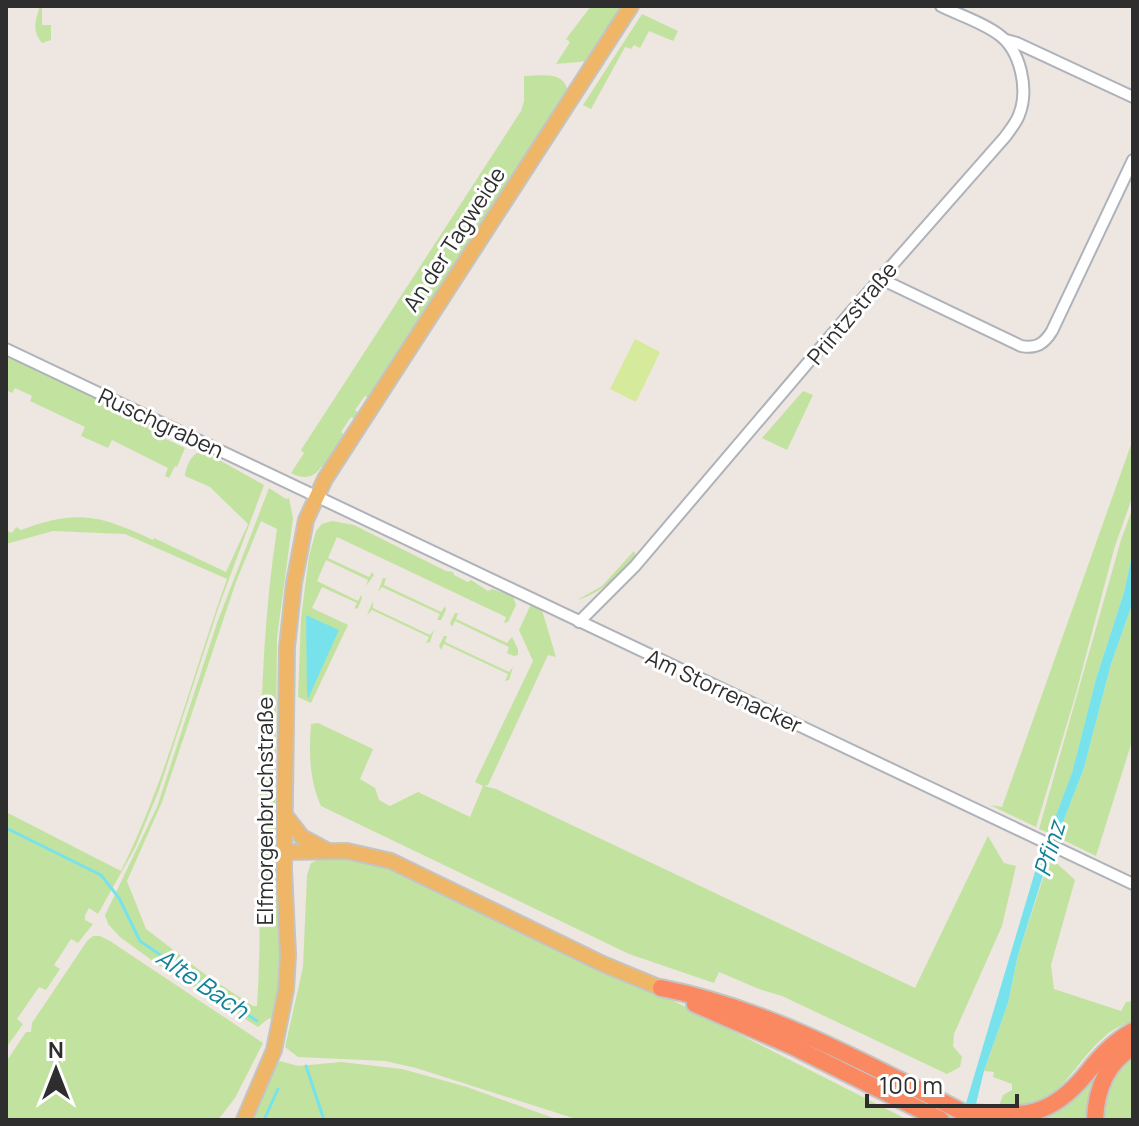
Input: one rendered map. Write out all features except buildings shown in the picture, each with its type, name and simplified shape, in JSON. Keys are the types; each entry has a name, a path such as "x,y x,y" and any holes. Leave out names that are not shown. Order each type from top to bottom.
{"highway":[{"path":"661,988 727,1004 801,1033 944,1112"},
{"path":"661,988 904,1101 971,1116 1029,1115 1049,1108 1073,1089 1108,1048 1133,1031"},
{"path":"1095,1120 1098,1091 1106,1074 1133,1047"},
{"path":"904,1101 917,1120"}],"main road":[{"name":"An der Tagweide","path":"315,497 631,6"},
{"name":"Elfmorgenbruchstraße","path":"244,1120 267,1070 284,1004 288,955 284,852 289,624 303,533 315,497"},
{"path":"285,815 302,837 326,850"},
{"path":"284,852 326,850 363,853 391,861 589,957 661,988"}],"street":[{"path":"941,6 996,32 1006,40 1133,97"},
{"name":"Printzstraße","path":"579,622 635,566 1005,137 1020,114 1023,96 1017,59 1006,40"},
{"path":"881,279 1021,346 1042,344 1052,331 1133,160"},
{"name":"Ruschgraben","path":"6,349 315,497"},
{"name":"Am Storrenacker","path":"315,497 1133,884"}],"green space":[{"path":"40,6 42,25 51,25 51,40 42,43 35,26"},
{"path":"591,6 624,6 589,61 556,64 570,42 566,39"},
{"path":"642,14 678,31 673,41 649,31 640,48 634,45 631,49 625,47 591,109 583,105"},
{"path":"524,76 558,78 563,81 568,94 383,380 380,379 371,399 365,396 355,410 361,415 357,420 351,417 341,432 345,435 324,468 308,477 291,473 304,453 301,450 521,111"},
{"path":"635,339 660,352 636,402 610,389"},
{"path":"6,355 156,427 166,439 185,448 177,467 169,478 165,476 168,468 112,440 108,448 81,436 85,427 30,401 32,396 15,388 12,393 6,390"},
{"path":"803,391 813,395 787,450 762,438"},
{"path":"1133,439 1133,495 1114,549 1075,697 1036,827 990,805 1002,807"},
{"path":"203,451 264,485 219,606 159,790 136,846 98,914 89,908 85,915 85,920 93,924 78,943 71,939 54,965 60,969 46,990 39,987 17,1019 23,1024 6,1048 6,812 121,871 166,763 227,579 125,534 53,531 6,544 6,530 12,533 16,527 21,530 73,517 103,520 154,538 226,572 248,524 210,487 185,476 190,460"},
{"path":"269,488 289,498 293,518 277,638 275,876 282,959 276,1017 258,1027 154,962 120,937 108,924 105,915 157,807 217,623","holes":["261,521 277,529 262,685 259,965 257,1006 253,1006 146,929 127,881 162,802 236,582"]},
{"path":"1133,507 1133,551 1124,592 1096,679 1072,774 1049,833 1039,829"},
{"path":"332,521 354,525 488,591 492,589 513,596 516,605 508,622 504,623 506,617 337,537 328,558 369,577 372,572 374,575 366,586 368,580 326,560 317,581 358,601 361,595 362,598 358,608 354,609 357,603 322,587 312,608 348,625 311,703 298,697 301,618 309,556 316,531 322,524"},
{"path":"634,551 636,555 610,582 595,593 577,600 602,586"},
{"path":"383,578 386,578 384,585 441,612 445,606 441,620 437,620 440,614 382,587 378,592"},
{"path":"373,601 373,608 430,635 434,630 430,642 426,643 429,637 372,610 367,615"},
{"path":"1133,602 1133,738 1096,856 1057,837 1084,768 1111,664"},
{"path":"531,604 542,610 556,657 548,655 488,785 484,786 915,988 988,836 1004,863 1016,866 1002,926 954,1034 953,1046 962,1057 960,1067 947,1074 782,996 719,972 714,983 629,954 321,806 314,786 310,756 311,724 318,723 373,749 360,779 375,788 379,800 390,806 418,792 470,817 483,786 475,782 533,661 519,630"},
{"path":"458,613 456,619 507,643 512,637 518,655 507,653 509,647 455,621 452,627 450,623"},
{"path":"447,636 445,642 509,672 513,667 509,680 505,681 508,674 444,644 441,650 439,646"},
{"path":"324,857 353,858 400,871 503,925 668,998 908,1120 579,1120 385,1061 298,1057 285,1047 303,967 307,875 311,863"},
{"path":"1050,857 1075,880 1051,965 1054,989 1121,1011 1126,1002 1133,1001 1133,1020 1110,1032 1052,1093 1038,1101 999,1106 1003,1095 1012,1090 1012,1084 993,1077 994,1072 984,1071 1008,1003 1018,955"},
{"path":"93,936 110,941 263,1043 235,1098 218,1120 6,1120 6,1062 26,1032 31,1032 32,1023"},
{"path":"1110,1053 1089,1120 1021,1120"},
{"path":"1133,1054 1133,1120 1100,1120 1109,1084"},
{"path":"280,1061 298,1066 341,1062 402,1069 467,1087 559,1120 250,1120 275,1065"}],"water":[{"name":"Pfinz","path":"1133,551 1133,602 1111,664 1084,768 1046,866 972,1120 961,1120 1037,865 1072,773"},
{"path":"306,615 339,630 308,699 307,693"}],"waterway":[{"name":"Alte Bach","path":"6,828 101,875 119,898 140,941 257,1021"},
{"name":"Alte Bach","path":"306,1066 324,1120"},
{"path":"264,1120 278,1089"}]}
